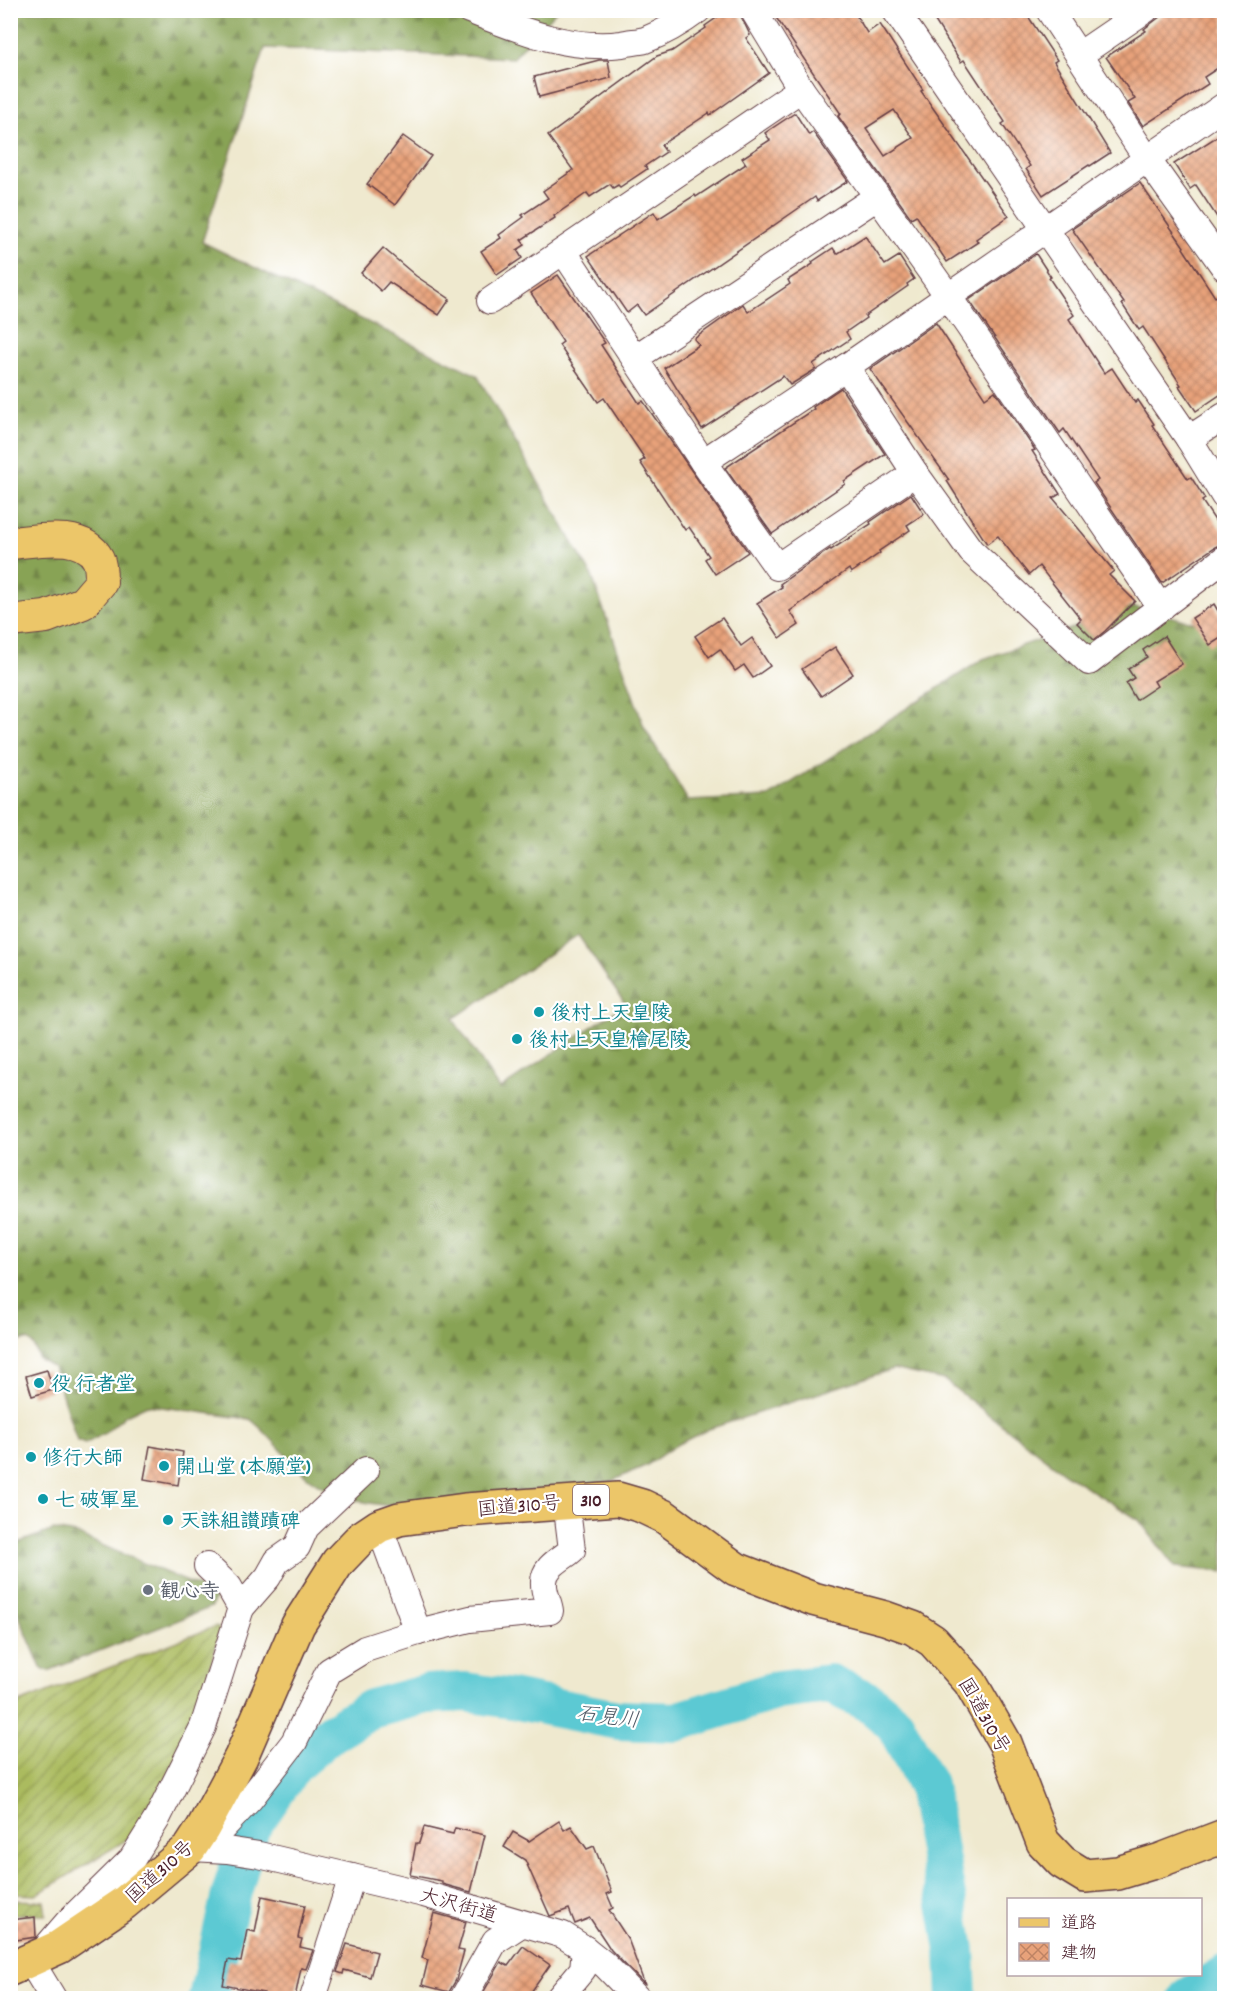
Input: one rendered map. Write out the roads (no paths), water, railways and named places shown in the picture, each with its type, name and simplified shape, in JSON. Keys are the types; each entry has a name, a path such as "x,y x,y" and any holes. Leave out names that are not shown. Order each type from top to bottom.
{"highway":[{"name":"国道310号","path":"27,1962 59,1947 124,1903 190,1848 241,1757 298,1625 338,1562 361,1538 379,1526 399,1519 454,1511 618,1498 665,1517 736,1569 813,1599 885,1618 913,1628 933,1641 970,1682 1005,1743 1043,1842 1062,1862 1085,1876 1118,1873 1161,1860 1224,1836"}],"main road":[{"path":"10,543 66,539 87,546 99,560 101,582 83,603 46,617 10,621"}],"street":[{"path":"469,10 559,41 582,45 613,45 643,40 686,19 698,10"},
{"path":"753,10 801,89 948,296 1161,609"},
{"path":"896,10 1189,439 1224,496"},
{"path":"1049,10 1147,159 1224,266"},
{"path":"1079,55 1145,10"},
{"path":"490,301 801,89"},
{"path":"703,462 846,367 1224,106"},
{"path":"635,358 878,196"},
{"path":"564,252 703,462 777,567 915,473"},
{"path":"846,367 915,473 971,551 1089,662 1224,559"},
{"path":"1189,439 1224,416"},
{"path":"52,1998 27,1962 132,1860 157,1820 203,1727 241,1608 268,1577 277,1561 297,1547 306,1527 366,1470"},
{"path":"190,1848 206,1843 217,1834 262,1783 294,1742 329,1671 365,1649 418,1632 470,1620 550,1611 543,1582 546,1572 572,1550 566,1501"},
{"path":"379,1526 418,1632"},
{"path":"207,1566 229,1587 241,1608"},
{"name":"大沢街道","path":"190,1848 227,1850 352,1877 423,1894 563,1935 605,1965 637,1998"},
{"path":"313,1998 352,1877"},
{"path":"463,1998 495,1941 521,1923"},
{"path":"559,1998 583,1969 585,1949"}],"waterway":[{"name":"石見川","path":"208,1998 230,1899 250,1828 294,1764 327,1736 371,1709 427,1694 465,1692 618,1720 676,1722 778,1690 830,1684 869,1702 895,1724 927,1785 955,1950 957,1998"},
{"name":"石見川","path":"1188,1998 1224,1975"}],"place":[{"name":"後村上天皇陵","path":"539,1012"},
{"name":"後村上天皇檜尾陵","path":"517,1039"},
{"name":"役 行者堂","path":"39,1383"},
{"name":"修行大師","path":"31,1457"},
{"name":"開山堂 (本願堂)","path":"164,1466"},
{"name":"七 破軍星","path":"43,1499"},
{"name":"天誅組讃蹟碑","path":"168,1520"},
{"name":"観心寺","path":"148,1590"}]}
